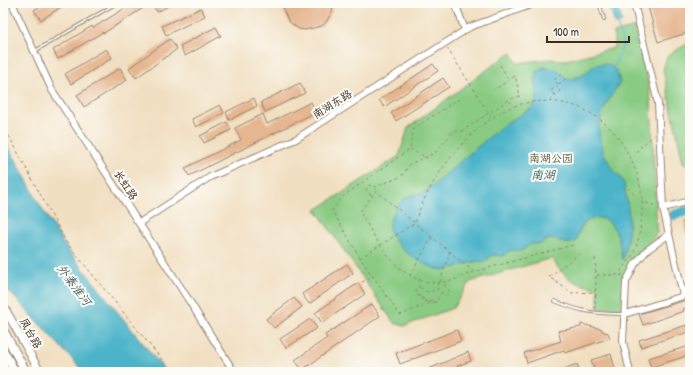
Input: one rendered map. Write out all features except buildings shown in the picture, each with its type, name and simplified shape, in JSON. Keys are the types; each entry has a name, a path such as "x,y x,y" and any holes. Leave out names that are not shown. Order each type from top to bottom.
{"highway":[{"path":"3,330 26,372"},
{"path":"3,350 16,372"}],"main road":[{"name":"凤台路","path":"3,306 40,372"},
{"path":"3,368 5,372"}],"street":[{"name":"长虹路","path":"12,3 52,90 234,372"},
{"path":"455,3 465,30"},
{"name":"南湖东路","path":"139,223 210,177 296,139 465,30 536,3"},
{"path":"634,3 658,103 663,208 683,295"},
{"path":"663,208 690,201"},
{"path":"630,372 624,350 624,299 626,282 635,264 647,250 668,235"},
{"path":"625,314 690,294"}],"lane":[{"path":"34,51 117,3"},
{"path":"600,3 604,19"},
{"path":"555,301 572,308 595,314 625,314"}],"path":[{"path":"444,44 492,118"},
{"path":"500,65 509,80"},
{"path":"558,85 554,80 562,74"},
{"path":"369,185 374,187 402,176 410,164 427,158 435,153 454,131 462,131 508,100 520,96 515,76 494,90"},
{"path":"555,96 551,91 567,78"},
{"path":"550,101 560,91 556,86"},
{"path":"441,293 436,302 400,315 360,258 332,210 342,197 410,149 413,129 459,99"},
{"path":"508,100 514,106"},
{"path":"360,258 414,223 421,203 433,183 465,140 492,118 514,106 526,103 550,101 582,108 604,122 617,136 631,157 639,183 642,202 641,225 630,258 621,268 620,275"},
{"path":"3,125 66,242 172,372"},
{"path":"631,157 660,130"},
{"path":"410,149 427,158"},
{"path":"367,179 369,185 366,190 372,195"},
{"path":"374,187 376,191 390,203 474,272"},
{"path":"628,188 642,202 663,208"},
{"path":"376,191 360,212 380,246 392,262 410,276 419,279 442,282 576,244"},
{"path":"410,276 432,237"},
{"path":"437,289 450,251"},
{"path":"580,253 549,277 572,294 595,292"},
{"path":"595,258 595,314"},
{"path":"596,275 630,274"},
{"path":"362,282 374,276"},
{"path":"419,279 419,288 416,290 416,294 430,304"},
{"path":"437,289 441,293 447,295 450,292 442,282"},
{"path":"419,288 428,292 437,289"},
{"path":"421,297 423,302 431,300 436,302"}],"green space":[{"name":"南湖公园","path":"635,27 644,60 651,102 657,233 632,264 624,279 621,308 598,309 598,288 583,285 570,279 561,271 552,258 470,282 453,308 404,326 394,323 316,210 399,156 408,128 511,52 517,63 550,59 566,60 614,48 614,33"},
{"path":"690,42 690,167 683,162 663,70 667,56"}],"water":[{"path":"609,3 617,3 622,22 615,25"},
{"name":"南湖","path":"605,64 616,70 620,83 606,104 602,114 599,133 605,155 612,169 622,179 625,186 629,228 622,260 617,234 608,221 602,218 590,219 585,223 578,234 577,241 571,243 550,239 541,244 531,244 521,251 511,250 503,256 492,255 484,262 472,262 440,270 420,262 401,248 396,242 389,228 391,218 399,204 408,197 424,193 502,126 532,108 537,99 535,74 543,67 555,69 570,80 585,74 595,65"},
{"name":"外秦淮河","path":"3,136 40,205 67,249 166,372 84,372 9,291 3,291"}],"waterway":[{"path":"614,67 623,45 617,22"},
{"path":"674,215 690,210"}]}
